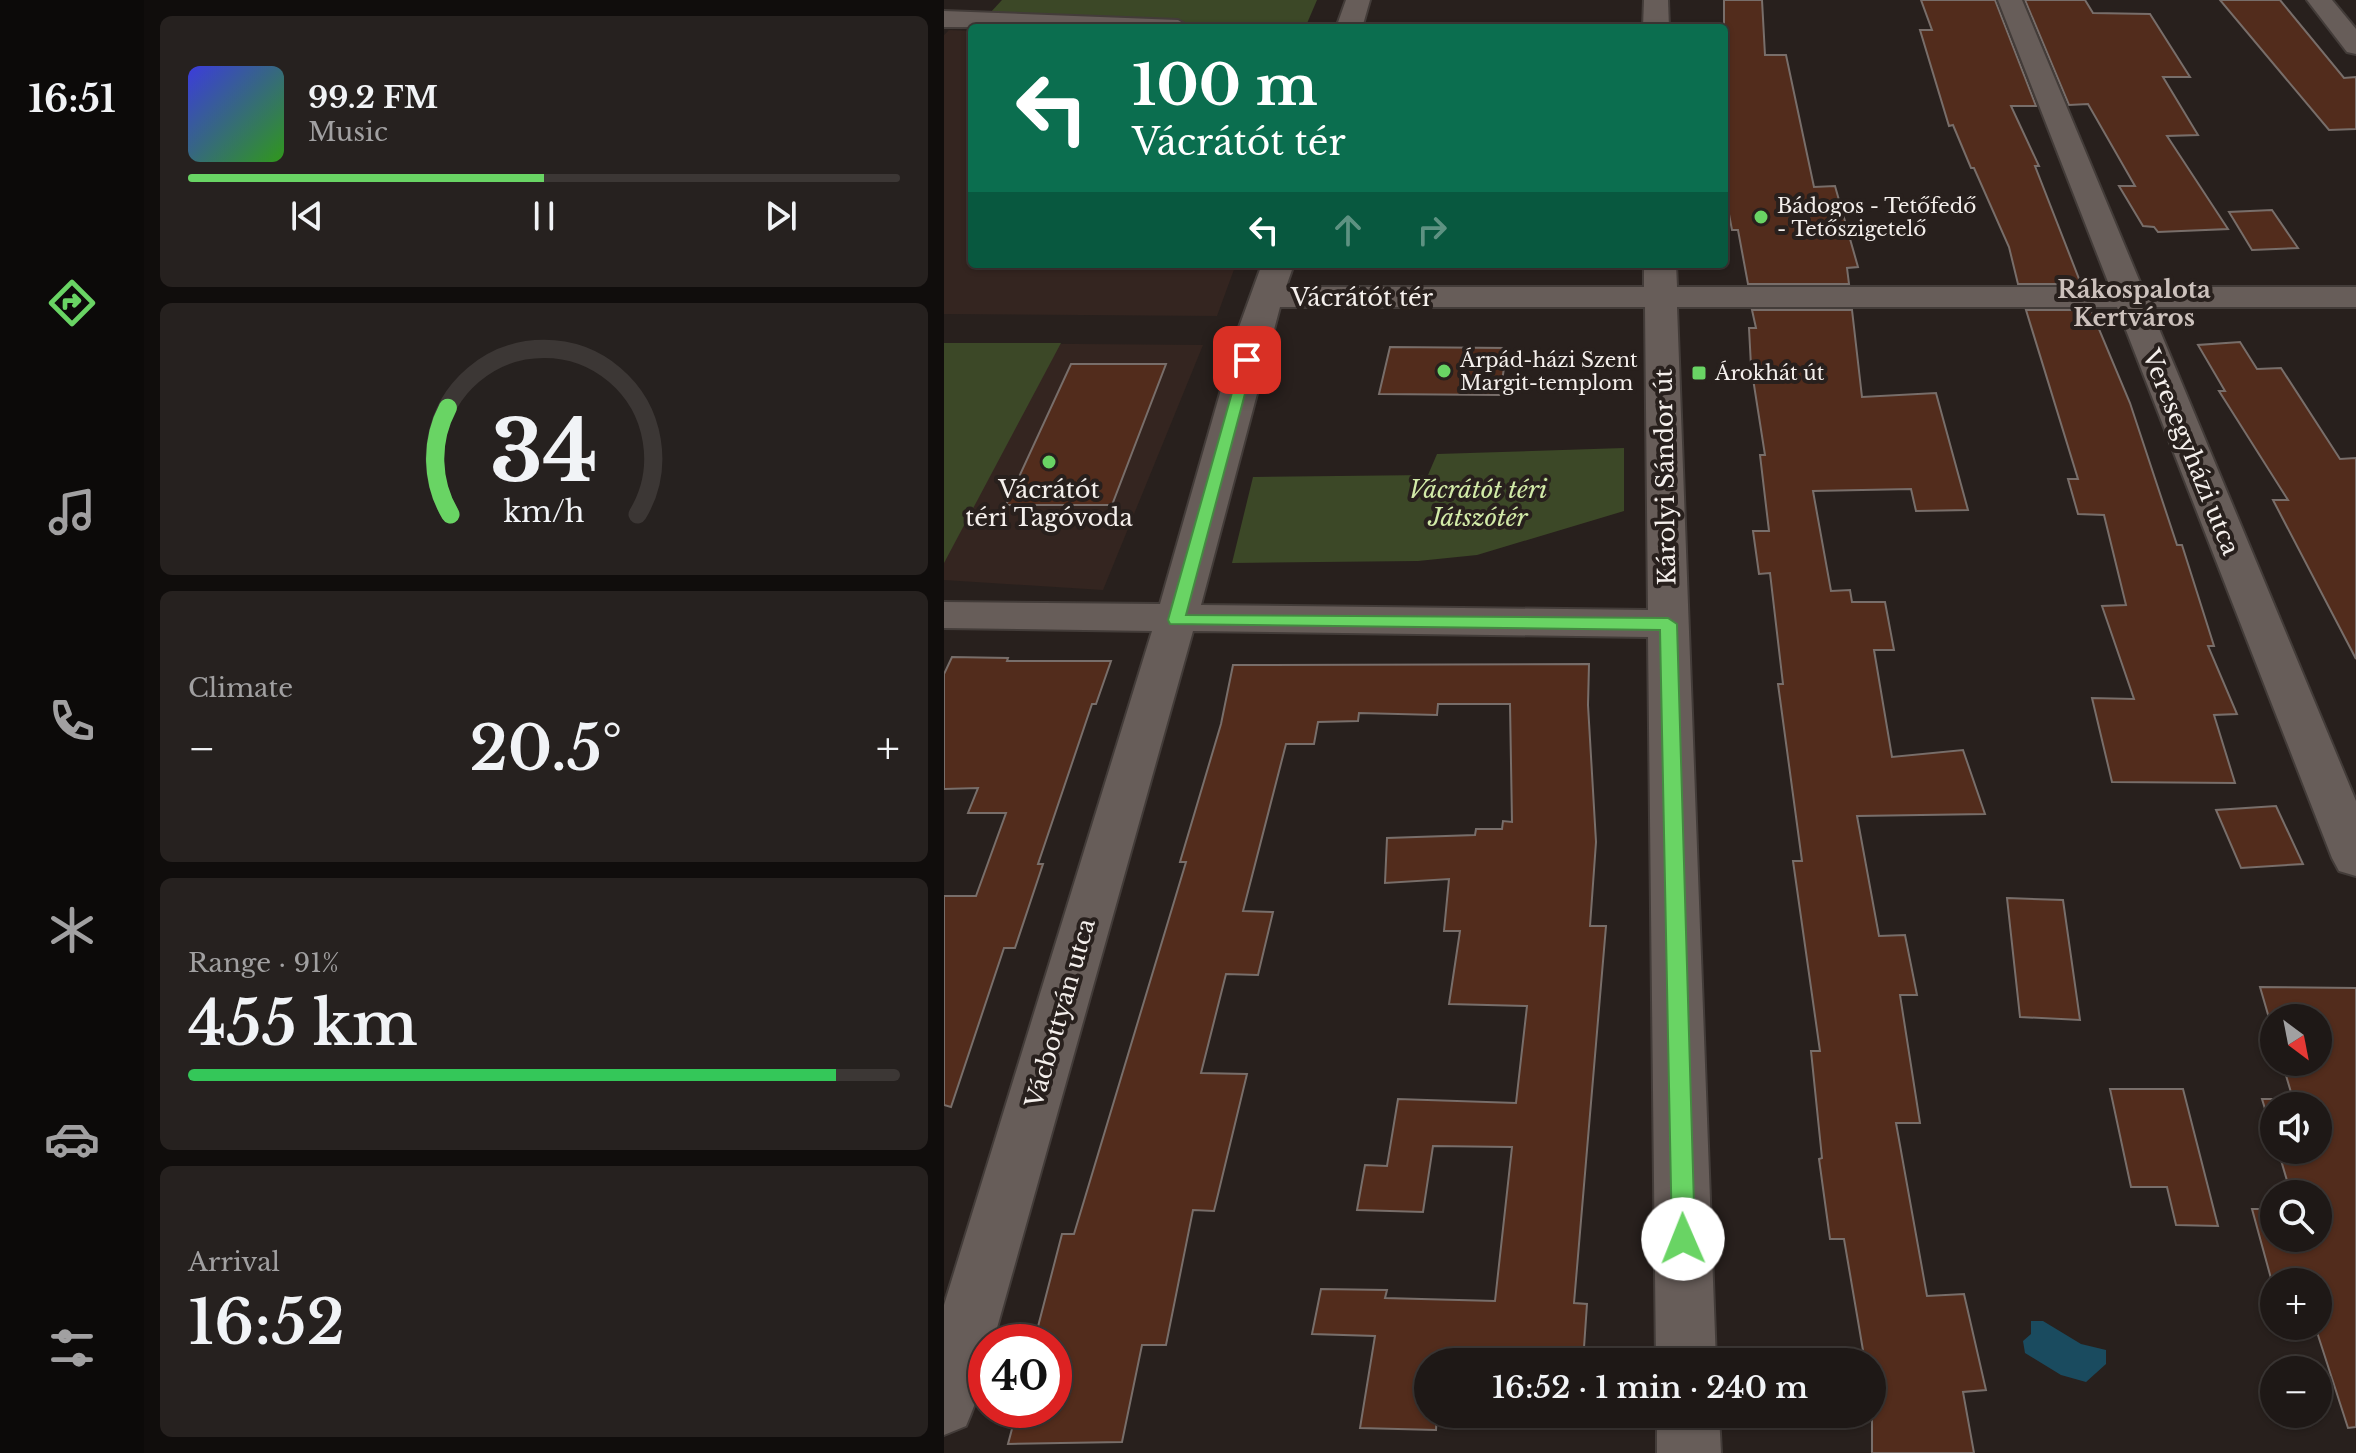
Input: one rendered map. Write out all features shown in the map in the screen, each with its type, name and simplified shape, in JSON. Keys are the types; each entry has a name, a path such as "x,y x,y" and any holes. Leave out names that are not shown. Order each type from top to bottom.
{"street":[{"path":"972,20 993,0"},
{"path":"1656,0 1656,24"},
{"name":"Veresegyházi utca","path":"2010,0 2356,858"},
{"path":"2319,0 2356,46"},
{"path":"944,19 1075,24"},
{"name":"Vácrátót tér","path":"1176,620 1272,280 1660,282"},
{"path":"1660,282 2128,296 2356,297"},
{"name":"Károlyi Sándor út","path":"1660,282 1686,1348"},
{"path":"944,615 1668,624"},
{"name":"Vácbottyán utca","path":"944,1405 1176,620"},
{"path":"1688,1428 1689,1453"}],"shaded area":[{"path":"949,30 968,31 968,268 1235,268 1217,316 944,314 944,35"},
{"name":"Vácrátót téri Tagóvoda","path":"944,343 1203,345 1103,590 944,580"}],"green space":[{"path":"1002,0 1317,0 1307,24 1221,24 990,13"},
{"path":"944,343 1061,343 944,563"},
{"name":"Vácrátót téri Játszótér","path":"1624,448 1624,511 1477,555 1418,561 1232,563 1253,477 1428,475 1437,454"}],"water":[{"path":"2031,1321 2043,1321 2081,1344 2106,1350 2106,1364 2086,1382 2061,1375 2025,1353 2023,1341 2031,1334"}],"building":[{"path":"1724,0 1762,0 1765,55 1786,55 1814,187 1835,186 1858,267 1847,268 1849,284 1748,284 1738,230 1732,230 1728,209 1728,24 1724,24"},
{"path":"1921,0 1995,0 2036,106 2011,106 2039,166 2035,166 2081,284 2018,284 2009,247 1953,125 1949,126 1920,30 1932,30"},
{"path":"2025,0 2085,0 2093,13 2150,14 2190,77 2163,77 2198,135 2167,136 2228,229 2158,232 2154,227 2143,226 2119,186 2135,186 2088,104 2069,105"},
{"path":"2220,0 2280,0 2344,78 2356,77 2356,129 2329,130"},
{"path":"2272,210 2298,248 2252,250 2229,212"},
{"path":"1752,310 1852,310 1862,397 1936,393 1968,510 1916,511 1911,489 1813,491 1831,591 1850,590 1852,602 1885,602 1894,650 1874,650 1892,757 1963,750 1985,814 1857,816 1879,936 1905,935 1917,995 1900,995 1920,1123 1896,1123 1927,1296 1964,1294 1986,1390 1963,1392 1974,1453 1872,1453 1872,1428 1886,1428 1886,1348 1863,1348 1844,1239 1830,1239 1819,1159 1822,1158 1811,1051 1820,1051 1793,861 1802,861 1778,684 1783,684 1770,573 1759,574 1753,531 1769,531 1760,455 1765,455 1751,366 1749,328 1756,328"},
{"path":"2026,310 2091,310 2130,403 2177,545 2182,545 2214,646 2208,646 2237,714 2214,715 2235,783 2112,782 2092,698 2134,699 2102,606 2126,605 2104,515 2078,514 2068,479 2078,479"},
{"path":"2240,342 2257,369 2281,368 2340,459 2356,458 2356,659 2273,500 2288,500 2219,391 2225,391 2198,345"},
{"name":"Árpád-házi Szent Margit-templom","path":"1390,347 1507,348 1500,395 1379,394"},
{"name":"Vácrátót téri Tagóvoda","path":"1071,364 1166,364 1112,505 1006,505"},
{"path":"952,657 1008,658 1007,661 1111,661 1096,704 1092,704 1038,864 1043,864 1015,948 1004,948 951,1107 944,1105 944,896 976,896 1006,813 968,813 978,788 944,789 944,674"},
{"path":"1589,664 1588,705 1596,842 1590,926 1606,926 1574,1303 1587,1304 1584,1348 1414,1348 1414,1428 1436,1430 1360,1428 1375,1336 1312,1334 1321,1289 1387,1290 1385,1298 1495,1301 1512,1147 1433,1146 1423,1212 1357,1210 1365,1165 1387,1166 1398,1099 1516,1103 1527,1006 1449,1004 1460,931 1444,931 1449,879 1385,883 1387,838 1475,835 1476,829 1502,829 1503,821 1512,822 1510,704 1438,704 1437,715 1359,713 1358,721 1318,722 1314,744 1286,744 1243,911 1273,912 1258,975 1226,974 1201,1073 1247,1074 1214,1211 1193,1210 1166,1345 1142,1345 1122,1442 1008,1444 1012,1428 1072,1428 1072,1324 1039,1324 1062,1234 1074,1234 1186,862 1180,862 1221,724 1233,665"},
{"path":"2276,806 2303,864 2241,868 2216,810"},
{"path":"2007,898 2063,900 2080,1020 2020,1017"},
{"path":"2260,987 2356,988 2356,1427 2348,1428 2332,1379 2332,1356 2325,1356 2320,1340 2332,1340 2332,1268 2268,1268 2264,1252 2332,1252 2332,1180 2287,1180 2282,1164 2332,1164 2332,1092 2291,1092 2286,1076 2332,1076 2332,1004 2265,1004"},
{"path":"2110,1089 2183,1089 2218,1226 2176,1225 2167,1187 2131,1187"},
{"path":"2252,1209 2260,1209 2260,1238"}],"place":[{"name":"Bádogos - Tetőfedő - Tetőszigetelő","path":"1761,217"},
{"name":"Árpád-házi Szent Margit-templom","path":"1444,371"},
{"name":"Árokhát út","path":"1699,373"},
{"name":"Vácrátót téri Tagóvoda","path":"1049,462"}],"district":[{"name":"Rákospalota Kertváros","path":"2134,303"}],"route":[{"path":"1247,360 1176,620 1668,624 1683,1239"}]}
